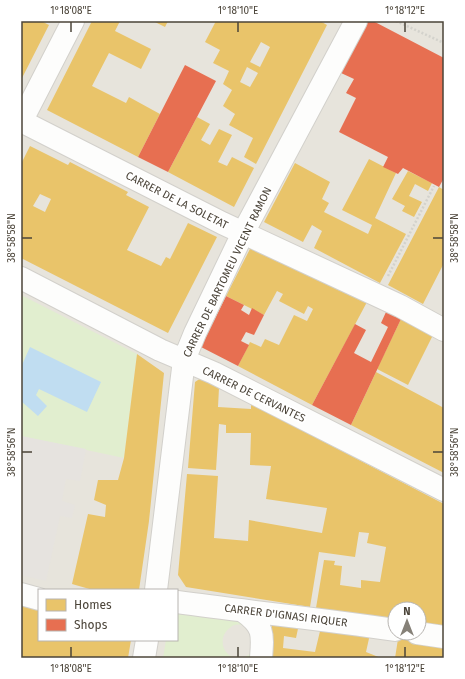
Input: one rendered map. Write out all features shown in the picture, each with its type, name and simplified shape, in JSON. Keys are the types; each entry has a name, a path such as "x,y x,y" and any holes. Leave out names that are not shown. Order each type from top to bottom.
{"street":[{"path":"21,121 73,21"},
{"name":"CARRER DE BARTOMEU VICENT RAMON","path":"156,589 184,360 195,333 243,233 356,21"},
{"name":"CARRER DE LA SOLETAT","path":"21,121 243,233 378,296 444,330"},
{"name":"CARRER DE CERVANTES","path":"21,278 160,350 218,375 444,490"},
{"path":"21,594 38,599"},
{"name":"CARRER D'IGNASI RIQUER","path":"178,602 243,611 340,621 387,629"},
{"path":"243,611 255,619 261,631 261,658"},
{"path":"427,634 444,637"},
{"path":"144,658 148,641"}],"path":[{"path":"396,21 444,43"},
{"path":"378,296 434,186"}],"shaded area":[{"path":"21,21 444,21 444,658 21,658"},
{"path":"21,436 86,449 80,481 66,479 62,501 75,505 72,518 60,516 46,581 21,575"}],"green space":[{"path":"21,295 137,354 124,458 21,436"},
{"path":"178,614 242,619 248,623 256,636 255,658 241,658 249,655 254,649 255,643 254,636 251,631 246,626 240,625 232,626 225,633 223,642 226,652 231,656 238,658 163,658 166,641 178,641"}],"water":[{"path":"30,347 101,382 87,412 39,389 36,395 47,406 38,416 21,401 21,367"}],"building: Homes":[{"path":"21,21 41,21 49,25 21,80"},
{"path":"92,21 120,21 115,31 151,49 141,69 109,53 92,86 126,103 129,97 160,114 138,157 47,110"},
{"path":"153,21 168,21 165,27"},
{"path":"216,21 320,21 327,25 256,164 244,157 253,138 229,125 235,114 223,106 232,90 223,84 229,71 213,63 220,50 205,42","holes":["261,42 270,47 260,67 250,62","247,67 258,73 250,87 240,82"]},
{"path":"197,117 210,124 201,140 210,145 219,129 232,135 218,162 227,166 232,157 254,168 234,207 168,172"},
{"path":"30,146 68,165 70,162 128,192 126,195 149,207 127,250 161,266 166,257 170,259 188,223 217,237 168,333 21,258 21,164","holes":["40,194 51,199 45,212 33,206"]},
{"path":"369,159 396,173 375,218 406,234 380,283 314,248 322,231 312,225 303,242 264,222 295,163 330,182 322,199 329,203 324,212 368,234 372,225 342,210"},
{"path":"408,171 432,183 428,191 415,184 409,196 422,202 414,217 402,211 405,206 392,199"},
{"path":"439,187 444,190 444,263 423,304 388,285"},
{"path":"253,243 367,302 312,405 238,366 250,342 261,347 265,339 279,345 294,315 307,321 313,309 308,306 304,314 279,301 283,294 277,291 264,315 226,296"},
{"path":"401,319 433,335 408,385 377,369"},
{"path":"137,354 164,373 149,521 139,589 90,589 72,584 88,514 105,517 106,505 94,500 98,480 118,480 124,458"},
{"path":"376,372 444,408 444,473 351,425"},
{"path":"201,378 219,388 218,407 251,409 251,404 444,504 444,628 427,625 427,601 387,601 387,619 316,608 324,560 335,561 334,565 342,566 340,585 361,588 361,580 380,582 386,547 367,543 369,533 359,532 355,557 319,552 310,607 186,587 178,575 187,474 218,476 214,538 248,541 249,520 322,533 327,508 266,499 271,466 250,465 251,433 226,433 226,425 219,424 216,470 188,468 195,382"},
{"path":"21,605 38,610 38,641 131,641 128,658 21,658"},
{"path":"272,620 299,624 296,638 284,636 283,648 315,652 321,627 370,634 366,652 381,658 270,658"},
{"path":"398,641 413,641 444,645 444,658 395,658"}],"building: Shops":[{"path":"368,21 373,21 444,58 444,178 439,187 403,168 398,174 383,167 388,157 339,132 356,98 346,93 354,79 341,73"},
{"path":"185,65 216,81 168,172 138,157"},
{"path":"226,296 244,305 241,310 249,315 252,308 264,315 254,335 246,332 241,341 249,345 238,366 201,347"},
{"path":"386,312 401,319 351,425 312,405 355,324 366,330 354,353 371,362 388,327 381,323"}]}
